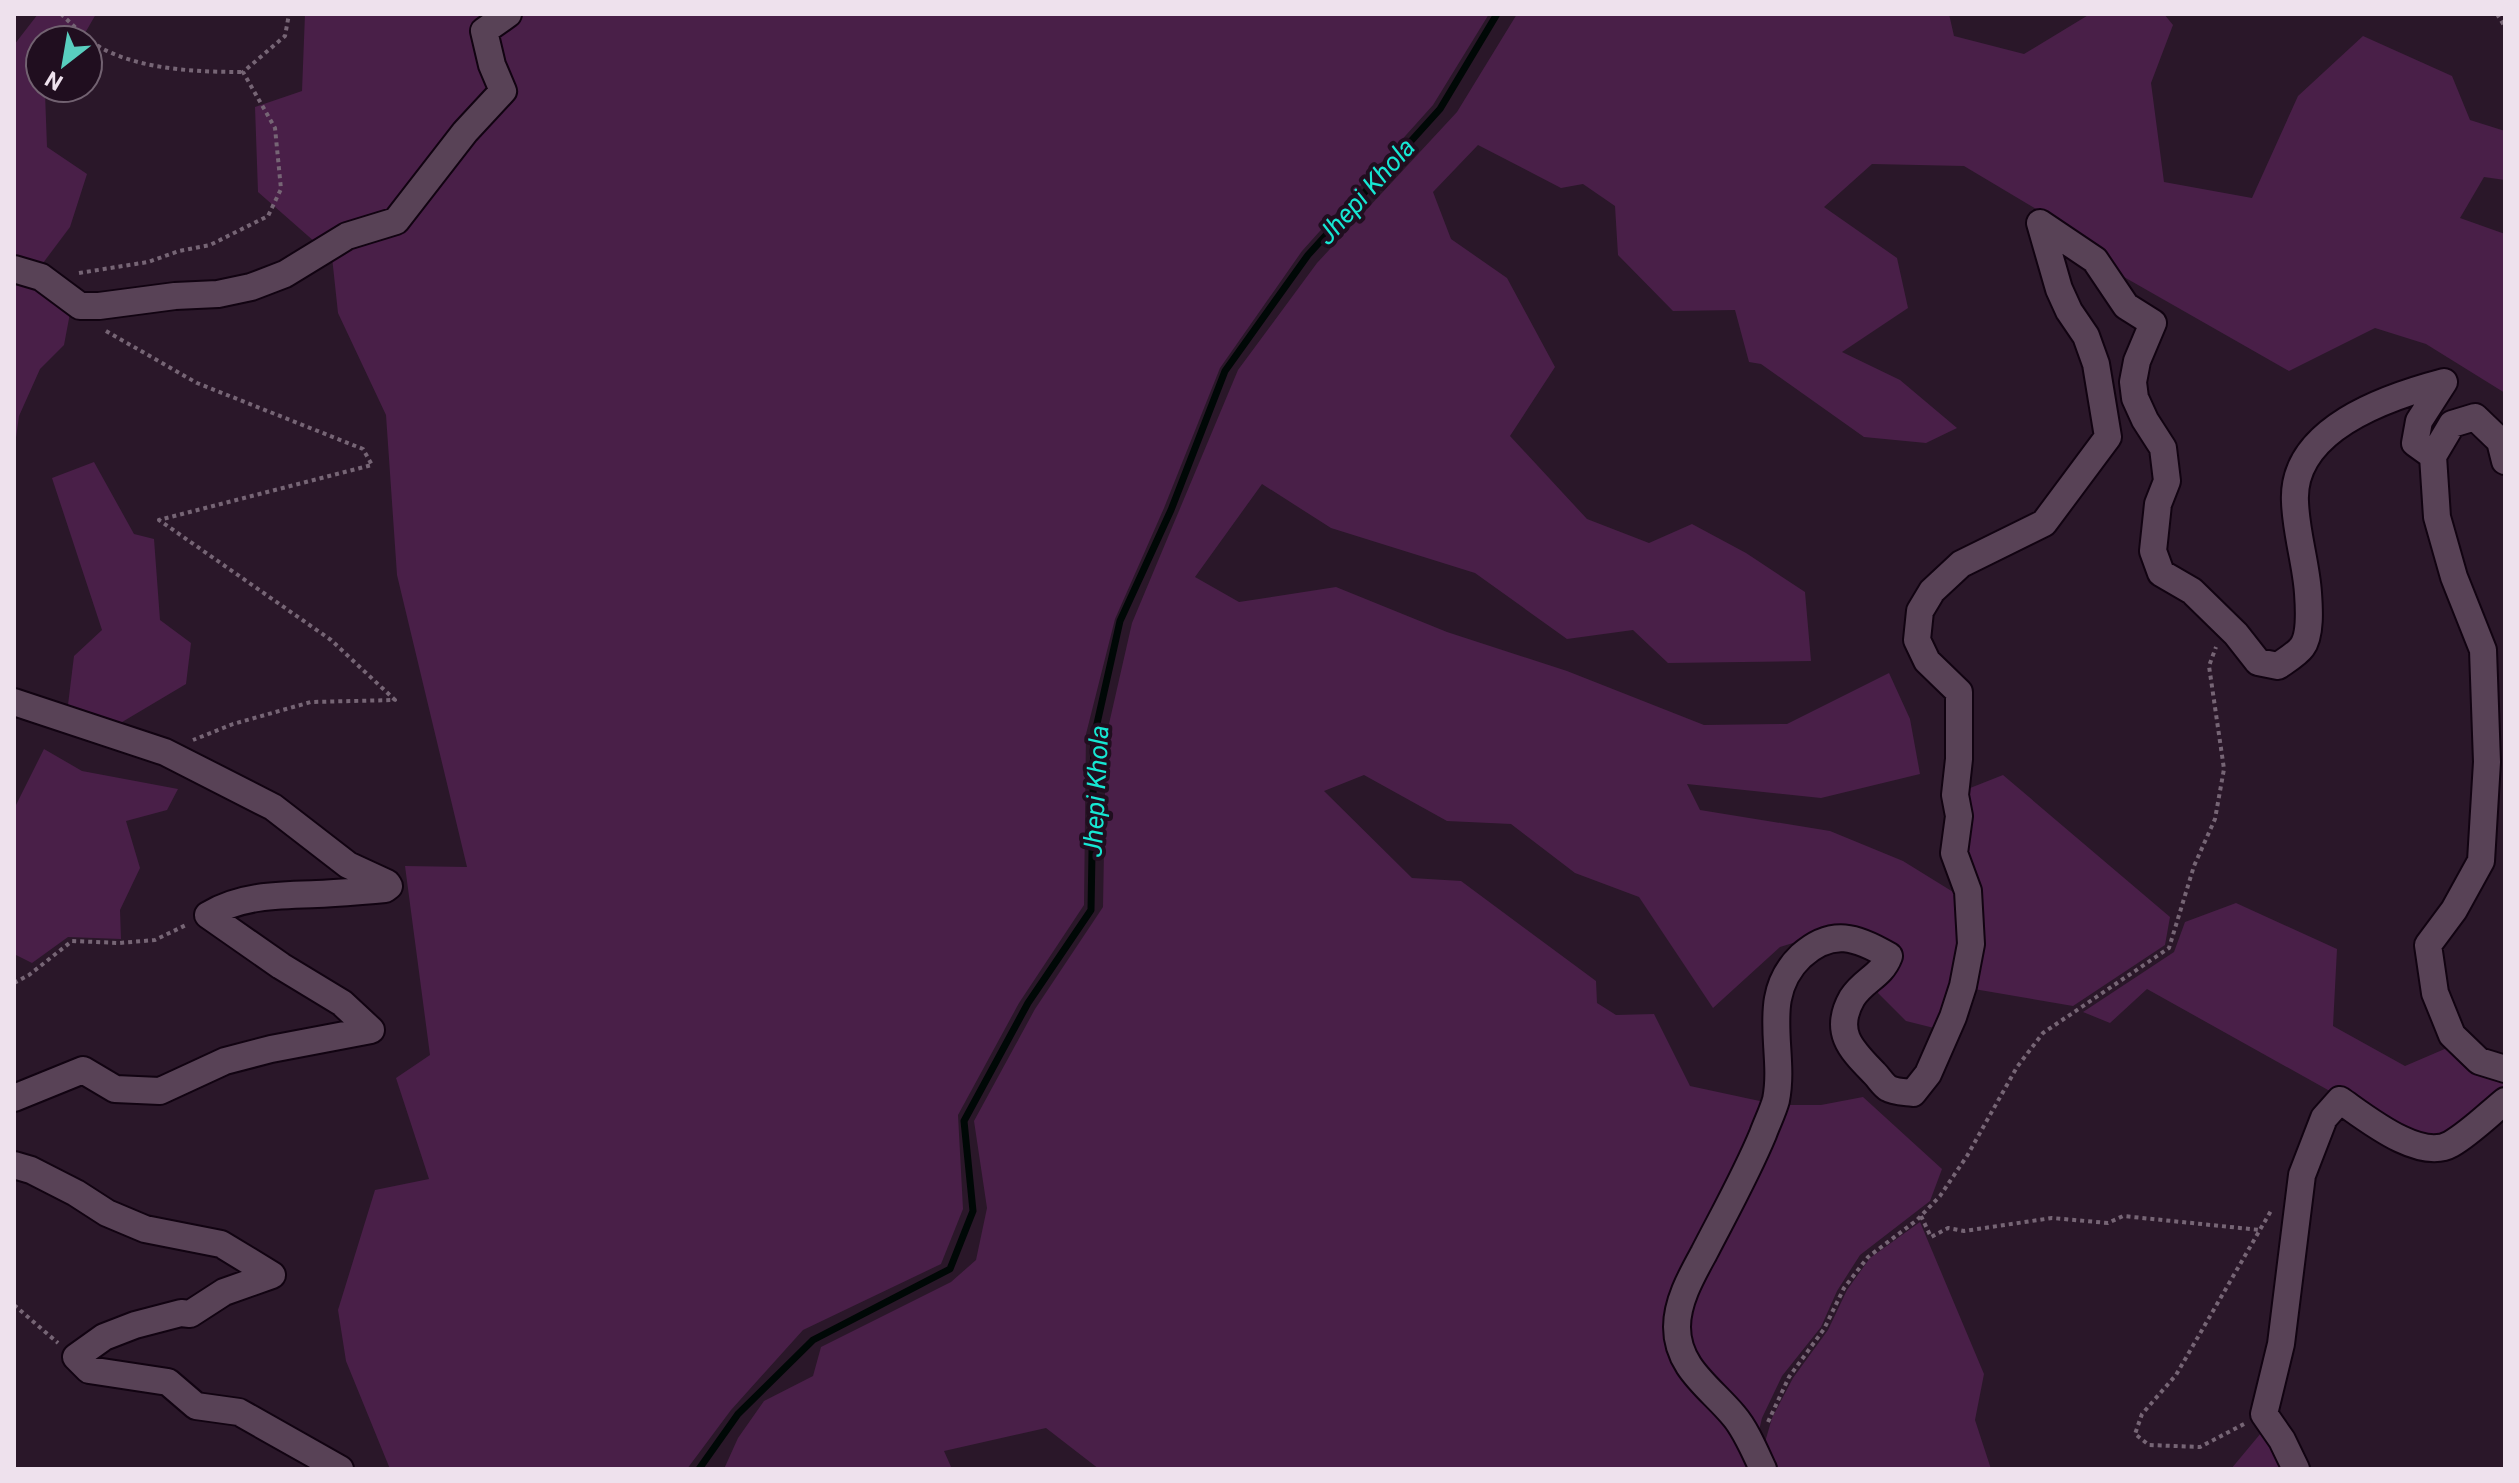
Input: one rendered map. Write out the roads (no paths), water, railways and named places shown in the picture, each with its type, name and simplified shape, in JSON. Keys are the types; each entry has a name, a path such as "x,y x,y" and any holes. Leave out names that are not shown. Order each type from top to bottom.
{"street":[{"path":"14,269 41,277 80,306 218,294 251,287 285,274 347,236 396,221 465,132 503,91 492,65 484,31 508,14"},
{"path":"1760,1463 1735,1417 1706,1390 1685,1360 1677,1327 1685,1289 1754,1155 1776,1102 1775,1006 1785,977 1800,957 1817,943 1843,937 1864,941 1889,956 1884,969 1866,980 1852,999 1845,1020 1845,1037 1856,1056 1889,1089 1913,1093 1928,1074 1953,1017 1971,944 1968,891 1954,853 1959,816 1955,795 1959,759 1959,692 1927,661 1917,640 1920,611 1932,591 1961,564 2044,523 2108,437 2096,364 2086,336 2059,289 2040,223 2095,260 2126,306 2153,323 2137,361 2133,382 2135,398 2145,420 2163,448 2167,481 2158,504 2153,551 2161,573 2192,591 2258,662 2278,666 2302,647 2310,616 2294,500 2302,463 2325,436 2360,413 2399,394 2444,382 2419,421 2415,443 2433,456"},
{"path":"2505,461 2500,441 2475,417 2452,424 2433,456 2437,517 2454,577 2483,650 2487,762 2481,861 2454,910 2428,945 2435,993 2452,1035 2479,1061 2505,1069"},
{"path":"14,702 165,752 273,807 348,865 389,886 385,889 319,894 273,894 221,907 208,915 281,966 342,1003 371,1030 225,1061 160,1091 115,1089 83,1070 14,1098"},
{"path":"2296,1469 2282,1440 2264,1414 2281,1344 2302,1175 2324,1118 2340,1100 2384,1130 2422,1148 2449,1146 2505,1101"},
{"path":"14,1165 31,1170 107,1213 145,1229 221,1244 272,1275 224,1292 190,1314 181,1313 135,1325 104,1337 76,1357 89,1370 168,1382 196,1406 239,1412 340,1469"}],"waterway":[{"name":"Jhepi Khola","path":"699,1469 738,1414 813,1340 950,1269 973,1211 964,1121 1028,1003 1091,910 1094,737 1120,621 1171,510 1225,371 1308,255 1440,109 1497,14"}]}
